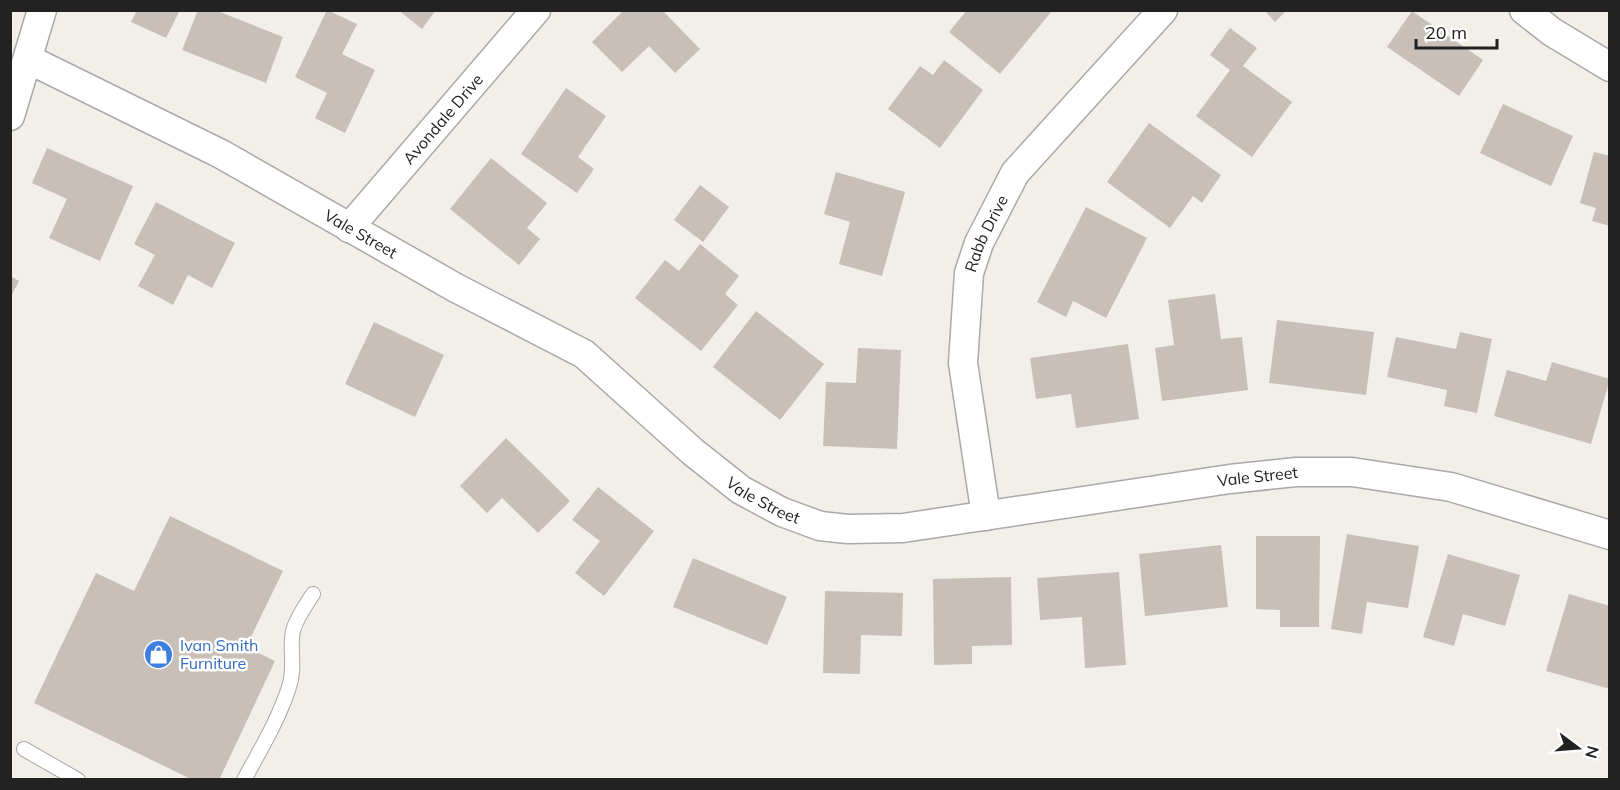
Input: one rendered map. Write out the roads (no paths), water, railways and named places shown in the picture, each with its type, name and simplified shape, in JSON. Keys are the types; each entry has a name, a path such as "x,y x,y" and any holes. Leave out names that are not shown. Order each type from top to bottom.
{"street":[{"path":"10,116 42,10"},
{"name":"Avondale Drive","path":"349,228 536,10"},
{"name":"Rabb Drive","path":"986,516 963,363 969,273 979,243 1015,172 1163,10"},
{"path":"1524,10 1552,32 1610,67"},
{"name":"Vale Street","path":"28,59 221,154 456,288 584,354 693,452 741,490 782,512 820,526 848,529 903,528 1230,478 1296,472 1352,472 1451,487 1610,535"}],"lane":[{"path":"244,780 289,688 294,670 293,632 312,594"},
{"path":"24,748 78,780"}],"place":[{"name":"Ivan Smith Furniture","path":"159,654"}]}
